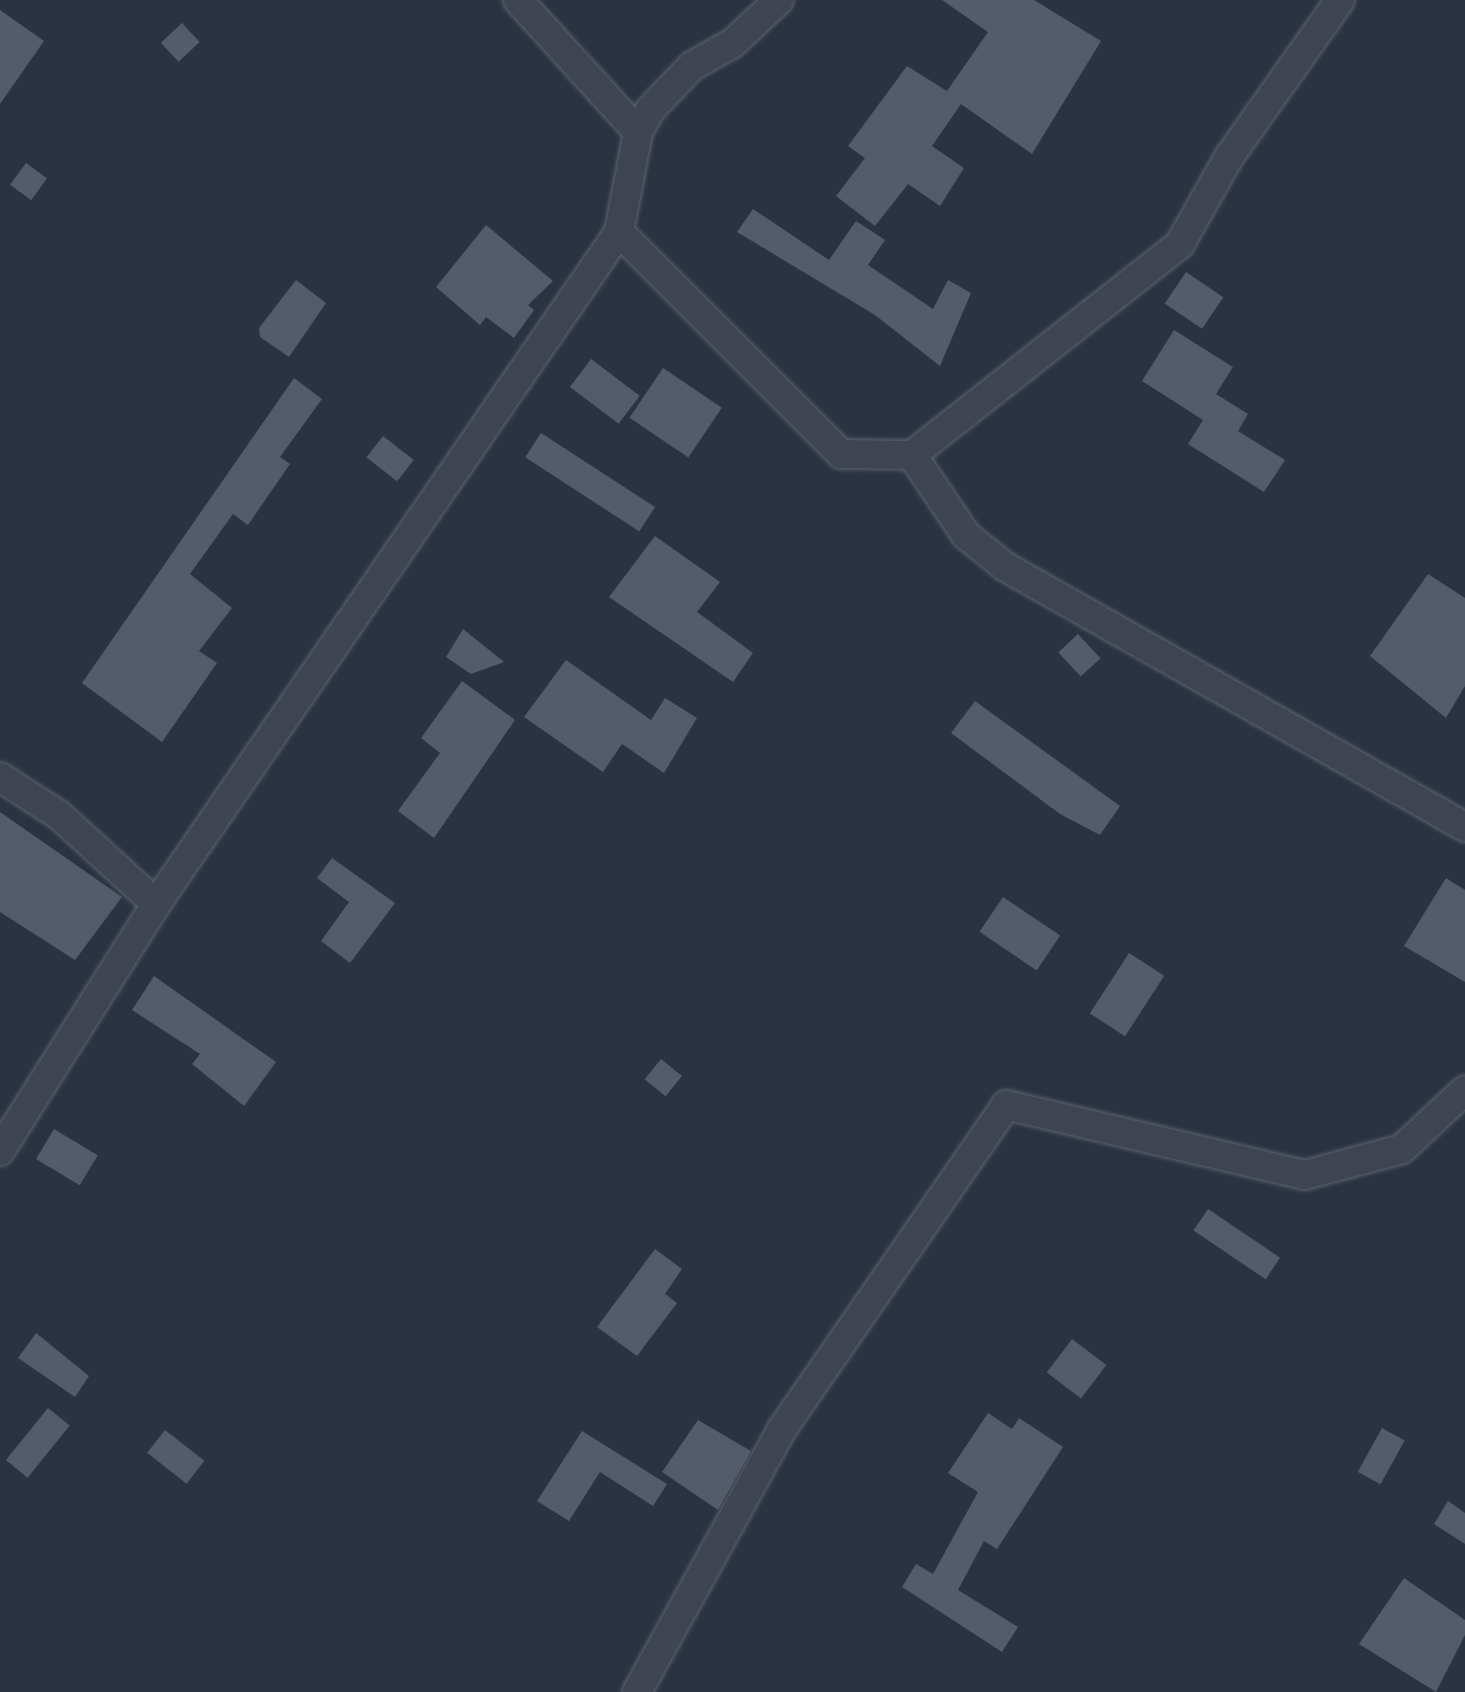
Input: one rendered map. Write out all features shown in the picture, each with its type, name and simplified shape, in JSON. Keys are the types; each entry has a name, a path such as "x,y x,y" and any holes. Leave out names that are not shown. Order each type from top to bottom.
{"street":[{"path":"518,0 638,132"},
{"path":"0,1151 156,904 619,232 638,132 665,89 779,0"},
{"path":"619,232 841,454 912,455 1180,244 1229,157 1340,0"},
{"path":"912,455 966,535 1004,566 1465,827"},
{"path":"0,777 59,815 156,904"},
{"path":"637,1692 782,1429 1006,1105 1305,1175 1402,1149 1465,1090"}],"building":[{"path":"942,0 1034,0 1101,41 1032,154 961,104 932,146 964,168 940,206 908,184 875,226 836,196 865,158 848,146 907,66 947,91 988,32"},
{"path":"0,10 44,41 0,104"},
{"path":"182,23 200,42 179,62 161,43"},
{"path":"26,163 47,178 31,200 10,185"},
{"path":"753,209 829,260 856,221 885,240 868,265 933,309 948,280 971,293 940,366 875,315 737,232"},
{"path":"486,225 553,281 528,305 534,310 514,338 486,317 480,325 436,287"},
{"path":"1186,272 1223,297 1202,329 1165,304"},
{"path":"296,280 326,303 289,357 260,337 259,328"},
{"path":"1174,330 1233,367 1216,394 1248,414 1238,431 1285,460 1264,492 1188,444 1203,420 1142,381"},
{"path":"591,359 640,396 619,424 570,387"},
{"path":"663,368 722,408 688,457 629,418"},
{"path":"294,378 322,399 280,457 290,464 248,525 233,514 190,574 232,608 199,651 217,663 162,742 82,683"},
{"path":"541,433 655,507 639,531 525,457"},
{"path":"383,436 414,460 397,481 366,457"},
{"path":"655,536 720,582 697,612 753,653 733,682 609,597"},
{"path":"1428,574 1465,598 1465,686 1446,718 1370,656"},
{"path":"463,629 504,662 471,674 446,657"},
{"path":"1078,634 1101,658 1081,677 1058,652"},
{"path":"566,660 651,720 665,698 697,718 664,773 622,744 603,772 524,717"},
{"path":"462,681 515,720 434,838 398,811 440,753 421,738"},
{"path":"975,701 1120,806 1100,835 1060,814 951,733"},
{"path":"0,812 122,897 75,960 0,912"},
{"path":"332,858 395,903 350,963 321,941 349,902 317,878"},
{"path":"1446,878 1465,890 1465,982 1404,946"},
{"path":"1003,897 1060,936 1037,970 980,932"},
{"path":"1129,953 1164,976 1125,1036 1090,1013"},
{"path":"154,976 276,1062 244,1106 192,1064 200,1054 132,1010"},
{"path":"661,1059 682,1076 666,1096 645,1079"},
{"path":"54,1129 98,1155 80,1185 36,1159"},
{"path":"1208,1209 1280,1258 1266,1279 1193,1231"},
{"path":"655,1249 682,1269 665,1294 677,1303 637,1356 597,1327"},
{"path":"36,1333 89,1376 75,1397 18,1358"},
{"path":"1072,1339 1106,1365 1081,1398 1047,1373"},
{"path":"48,1408 70,1426 28,1478 6,1460"},
{"path":"988,1413 1012,1429 1019,1418 1063,1447 997,1549 984,1541 958,1590 1018,1627 1002,1652 902,1587 916,1564 933,1574 978,1492 948,1473"},
{"path":"698,1420 751,1451 718,1510 662,1472"},
{"path":"1382,1428 1405,1441 1380,1484 1358,1472"},
{"path":"165,1430 204,1461 187,1484 147,1453"},
{"path":"582,1431 667,1484 653,1506 600,1472 569,1521 537,1501"},
{"path":"1448,1501 1465,1513 1465,1544 1434,1524"},
{"path":"1404,1578 1465,1620 1465,1635 1436,1692 1359,1644"}]}
